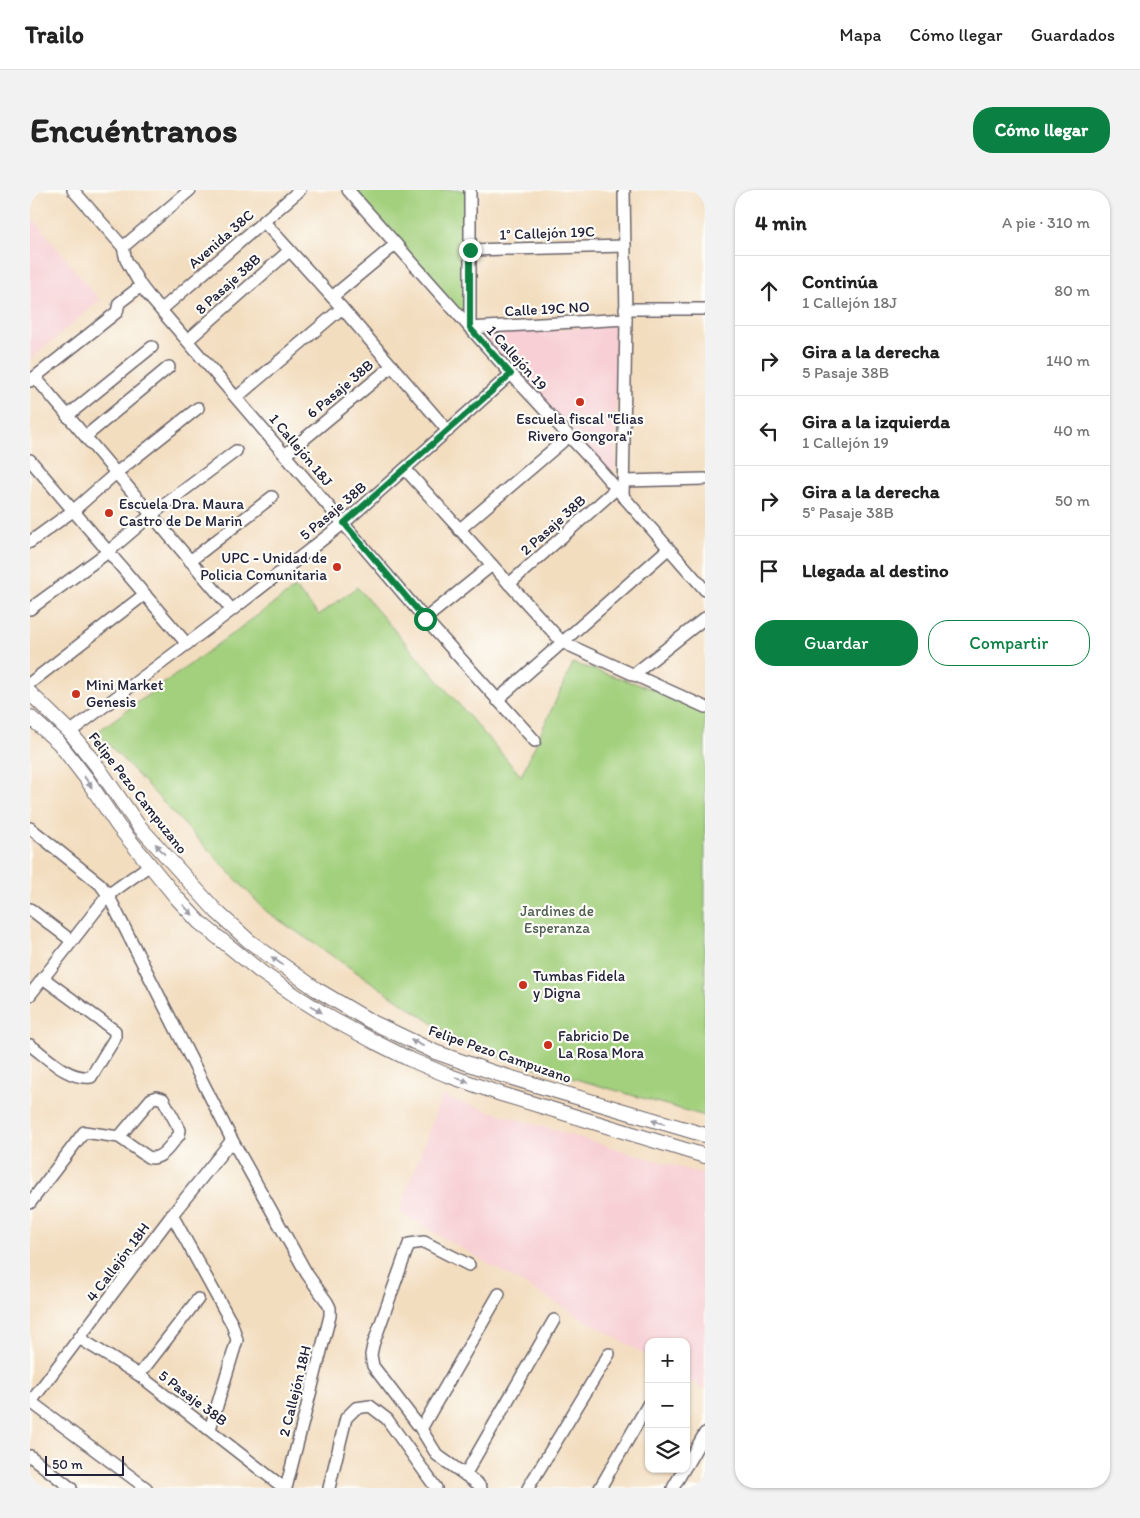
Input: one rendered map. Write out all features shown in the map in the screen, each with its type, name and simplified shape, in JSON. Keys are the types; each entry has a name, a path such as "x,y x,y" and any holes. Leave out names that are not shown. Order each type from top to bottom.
{"main road":[{"name":"Felipe Pezo Campuzano","path":"30,693 70,732 97,766 138,825 216,911 249,940 316,989 370,1021 444,1056 705,1135"},
{"name":"Felipe Pezo Campuzano","path":"30,717 59,743 86,778 118,826 199,922 261,972 332,1019 409,1059 498,1093 705,1156"}],"street":[{"path":"73,190 123,247 190,190"},
{"name":"Avenida 38C","path":"161,310 300,190"},
{"name":"1 Callejón 19","path":"348,190 511,374 621,489 668,549 705,590"},
{"path":"470,190 470,328"},
{"path":"624,190 626,314 621,489 705,479"},
{"path":"263,222 342,308 448,431"},
{"path":"332,298 396,244"},
{"name":"1° Callejón 19C","path":"470,250 625,246"},
{"name":"1 Callejón 18J","path":"123,247 126,260 141,286 161,310 425,619 536,741"},
{"name":"8 Pasaje 38B","path":"188,340 289,250"},
{"path":"141,286 119,303 117,312 33,379 86,436 232,610"},
{"path":"237,397 342,308"},
{"name":"Calle 19C NO","path":"470,328 705,309"},
{"path":"67,416 152,348"},
{"name":"6 Pasaje 38B","path":"285,455 392,366"},
{"path":"86,436 169,367"},
{"name":"5 Pasaje 38B","path":"70,732 344,523 511,374"},
{"path":"30,542 74,510 116,473 198,408"},
{"path":"459,530 569,436"},
{"path":"30,609 108,552 151,515 236,451"},
{"path":"32,466 74,510 187,644"},
{"path":"405,469 562,642 705,707"},
{"name":"2 Pasaje 38B","path":"509,584 621,489"},
{"path":"190,561 272,497"},
{"path":"497,700 668,549"},
{"path":"425,619 492,565"},
{"path":"30,683 145,594"},
{"path":"634,675 705,618"},
{"path":"30,828 100,884 108,895 232,1140"},
{"path":"31,993 108,895 150,865"},
{"path":"30,909 72,941"},
{"path":"30,1045 72,1076 81,1078 90,1077 115,1038 115,1031 43,978"},
{"path":"30,1203 84,1132 119,1136 153,1158 159,1157 179,1135 180,1130 163,1099 156,1097 151,1099 119,1136"},
{"name":"4 Callejón 18H","path":"31,1402 172,1215 232,1140"},
{"name":"2 Callejón 18H","path":"232,1140 307,1274 330,1308 330,1316 285,1488"},
{"path":"172,1215 232,1324 237,1340 210,1429"},
{"path":"469,1265 424,1242 409,1244 371,1355 373,1366 421,1429 437,1455 480,1488"},
{"path":"421,1429 499,1294"},
{"path":"139,1375 198,1299"},
{"path":"465,1475 554,1320"},
{"name":"5 Pasaje 38B","path":"80,1338 139,1375 285,1488"},
{"path":"528,1488 609,1354"},
{"path":"31,1402 146,1488"},
{"path":"329,1488 346,1418 356,1408 370,1406 387,1419 436,1488"},
{"path":"600,1488 645,1410"},
{"path":"690,1459 705,1433"},
{"path":"30,1456 71,1488"},
{"path":"673,1488 682,1473"}],"shaded area":[{"path":"30,215 100,300 30,360"},
{"name":"Escuela fiscal \"Elias Rivero Gongora\"","path":"617,326 615,470 608,470 479,333"},
{"path":"442,1095 453,1100 705,1175 705,1390 690,1381 690,1338 645,1338 645,1355 399,1212"}],"green space":[{"path":"355,190 467,190 467,319"},
{"name":"Jardines de Esperanza","path":"357,587 521,776 573,663 705,706 705,1116 471,1049 267,912 97,732 295,588 319,615"}],"place":[{"name":"Escuela fiscal \"Elias Rivero Gongora\"","path":"580,402"},
{"name":"Escuela Dra. Maura Castro de De Marin","path":"109,513"},
{"name":"UPC - Unidad de Policia Comunitaria","path":"337,567"},
{"name":"Mini Market Genesis","path":"76,694"},
{"name":"Tumbas Fidela y Digna","path":"523,985"},
{"name":"Fabricio De La Rosa Mora","path":"548,1045"}],"route":[{"path":"425,619 344,523 511,374 470,328 470,250"}]}
